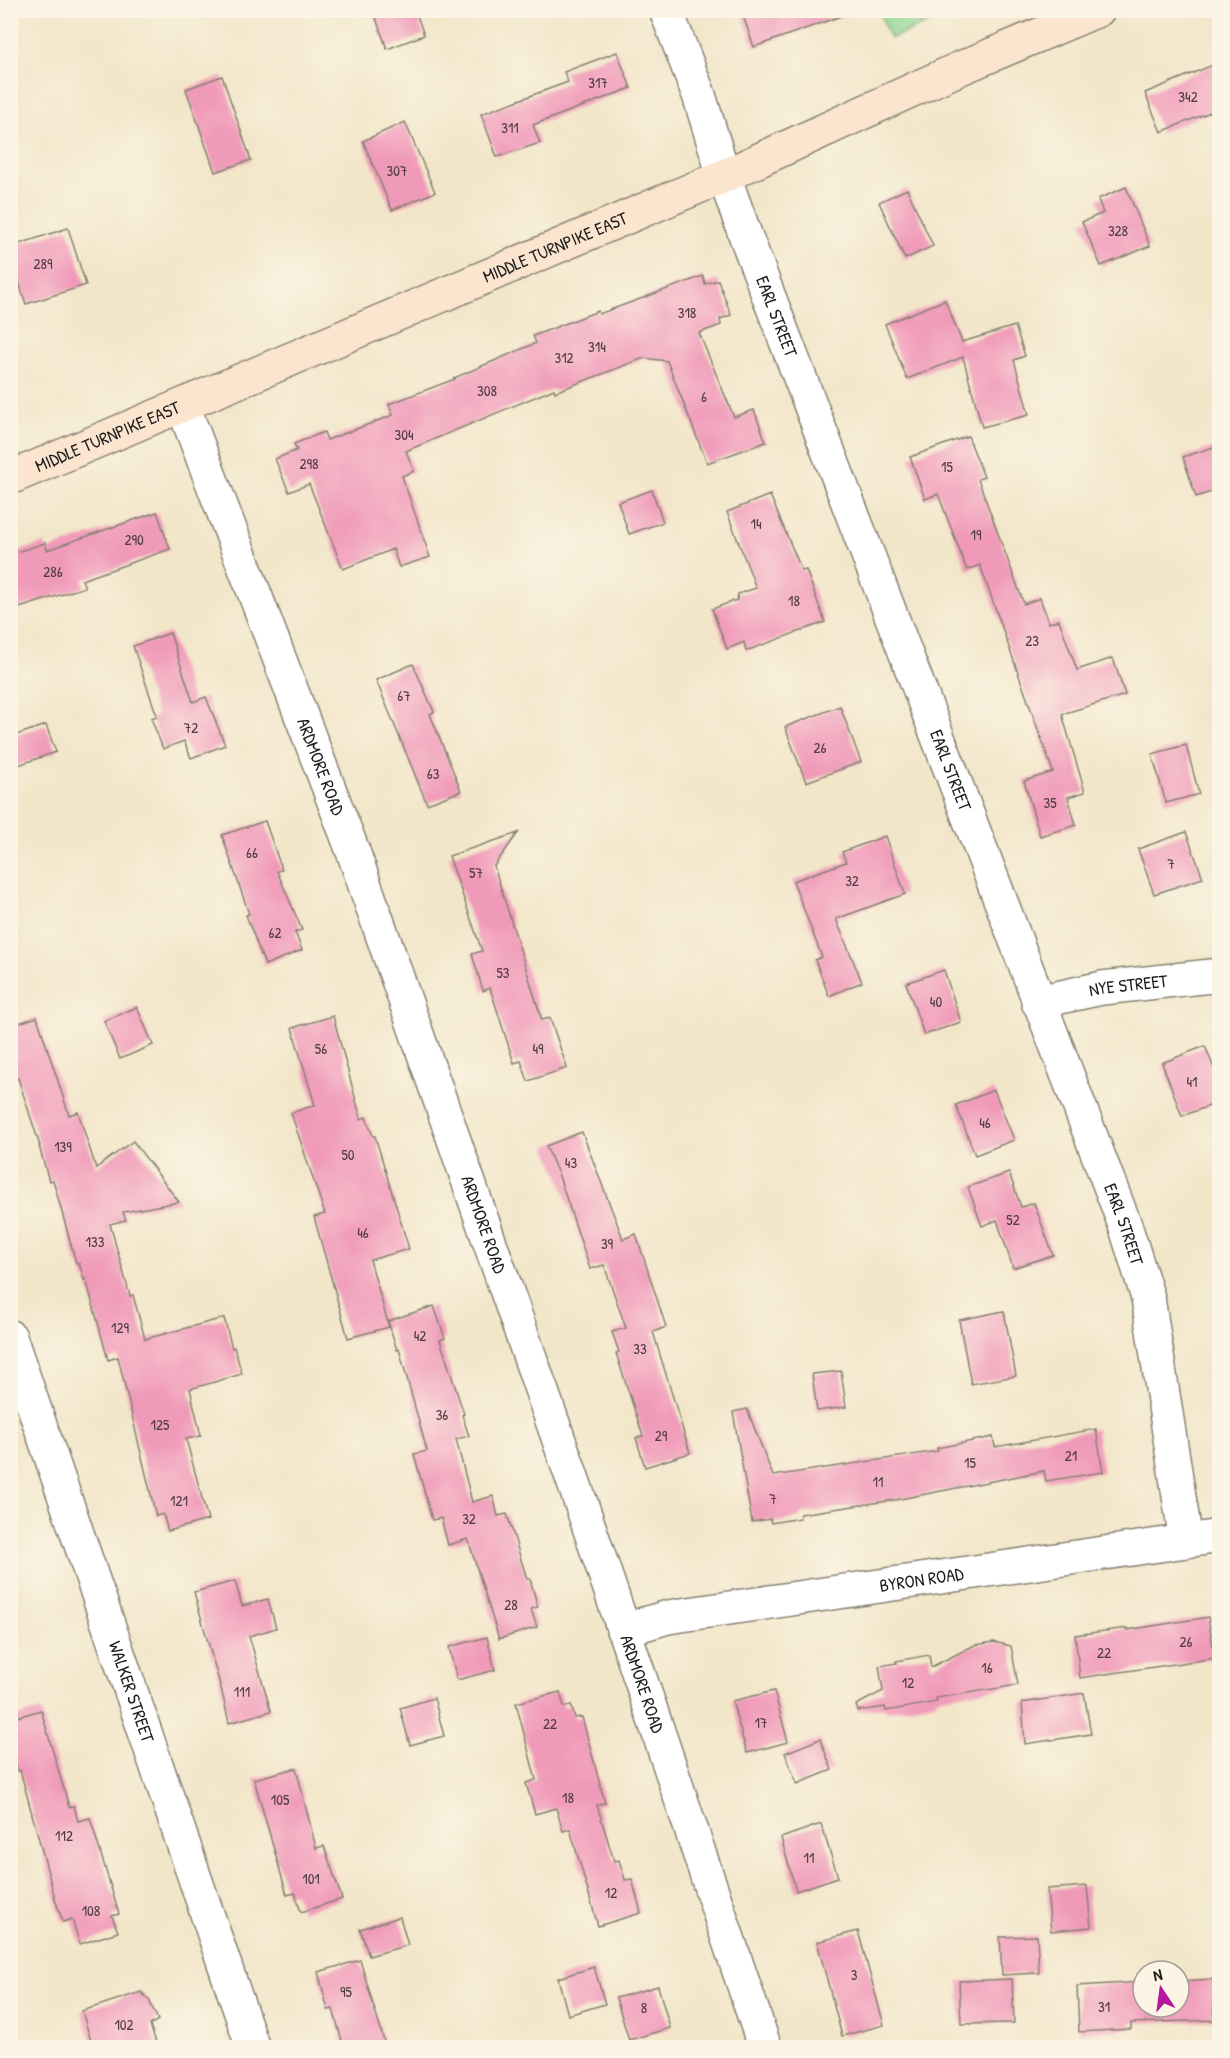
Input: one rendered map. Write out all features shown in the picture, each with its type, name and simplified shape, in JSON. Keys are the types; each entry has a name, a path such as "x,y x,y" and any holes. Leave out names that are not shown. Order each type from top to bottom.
{"main road":[{"name":"MIDDLE TURNPIKE EAST","path":"10,478 724,176 956,70 1098,10"}],"street":[{"name":"EARL STREET","path":"666,10 699,95 724,176 1125,1225 1148,1298 1186,1541"},
{"name":"ARDMORE ROAD","path":"183,406 354,854 765,2048"},
{"name":"NYE STREET","path":"1038,1002 1101,988 1220,975"},
{"name":"WALKER STREET","path":"10,1337 252,2048"},
{"name":"BYRON ROAD","path":"623,1630 668,1617 1220,1536"}],"green space":[{"path":"879,11 957,11 890,39"}],"building":[{"path":"373,10 415,10 424,35 387,49"},
{"path":"741,10 843,10 844,15 754,47"},
{"path":"617,52 631,88 533,125 540,143 497,157 481,114 568,82 564,72"},
{"path":"1220,62 1220,108 1161,132 1145,93"},
{"path":"222,76 251,160 215,172 186,89"},
{"path":"405,122 435,192 392,210 363,141"},
{"path":"1126,187 1150,246 1101,266 1082,222 1103,213 1098,199"},
{"path":"907,189 933,246 905,259 879,202"},
{"path":"68,228 86,285 26,304 10,255 10,247"},
{"path":"703,276 705,284 718,280 731,315 720,319 721,325 699,333 734,417 754,410 766,442 707,463 667,361 644,358 555,392 554,389 406,451 414,471 402,476 430,557 399,567 393,549 343,569 309,484 289,492 275,459 297,450 294,444 324,432 327,440 393,415 389,404 455,379 536,343 533,336 598,311 599,314"},
{"path":"945,300 962,342 1015,326 1025,356 1014,360 1029,415 982,427 963,357 907,379 885,324"},
{"path":"968,436 984,477 978,479 1024,604 1040,598 1049,623 1059,620 1077,670 1113,658 1125,695 1062,714 1085,792 1068,797 1076,825 1040,836 1024,781 1053,772 980,565 967,570 938,494 925,499 910,457"},
{"path":"1220,445 1220,489 1196,497 1183,457"},
{"path":"652,490 663,522 629,534 618,502"},
{"path":"770,495 802,571 806,570 825,622 746,651 744,642 727,649 712,609 737,600 738,594 756,588 727,512"},
{"path":"157,512 170,549 82,580 85,587 10,611 10,554 45,543 47,550"},
{"path":"170,633 193,702 206,697 225,745 191,758 184,741 163,749 151,718 157,716 133,646"},
{"path":"413,664 434,712 430,714 461,791 427,804 376,680"},
{"path":"840,706 861,762 806,782 785,727"},
{"path":"46,725 56,752 10,768 10,737"},
{"path":"1186,745 1199,794 1166,803 1152,754"},
{"path":"265,821 282,870 277,871 302,930 295,932 302,950 265,965 246,915 249,914 222,835"},
{"path":"1186,832 1203,878 1154,894 1138,849"},
{"path":"518,833 494,866 542,1020 550,1018 567,1068 528,1081 521,1061 514,1063 490,988 483,991 472,954 482,951 449,856"},
{"path":"885,836 905,894 836,919 862,982 829,996 815,960 822,957 793,881 846,862 842,852"},
{"path":"944,970 961,1022 924,1035 906,983"},
{"path":"137,1007 153,1045 120,1059 104,1021"},
{"path":"333,1016 361,1119 366,1117 373,1136 375,1136 409,1249 370,1260 389,1327 348,1338 314,1217 325,1214 291,1113 315,1105 292,1028"},
{"path":"37,1017 69,1115 78,1112 96,1168 133,1141 179,1202 123,1212 126,1220 110,1224 130,1296 133,1295 145,1339 224,1318 232,1348 234,1347 242,1374 190,1389 201,1436 186,1439 208,1520 168,1531 163,1514 156,1516 118,1357 108,1360 86,1279 84,1280 79,1263 76,1263 53,1180 49,1181 18,1078 10,1080 10,1026"},
{"path":"1205,1046 1220,1083 1220,1102 1182,1116 1162,1063"},
{"path":"994,1090 1014,1140 975,1155 956,1105"},
{"path":"582,1132 623,1239 636,1234 666,1327 653,1332 690,1453 645,1467 636,1438 643,1436 616,1353 619,1352 612,1332 626,1328 604,1265 590,1269 559,1176 546,1146"},
{"path":"1009,1173 1021,1207 1034,1203 1053,1255 1013,1268 997,1220 982,1226 968,1187"},
{"path":"434,1306 445,1338 440,1340 469,1436 456,1439 472,1502 493,1496 498,1516 507,1514 538,1607 531,1609 537,1627 499,1639 468,1539 448,1545 441,1518 432,1520 414,1454 427,1451 399,1349 397,1350 388,1321"},
{"path":"1004,1311 1016,1376 971,1384 959,1320"},
{"path":"841,1371 846,1407 817,1411 812,1374"},
{"path":"747,1409 773,1476 938,1451 937,1448 993,1437 995,1447 1096,1429 1103,1472 1046,1481 1044,1471 895,1500 800,1514 800,1518 771,1523 770,1519 752,1522 733,1412"},
{"path":"235,1581 242,1606 268,1599 276,1628 249,1636 271,1711 229,1723 194,1592"},
{"path":"1208,1617 1215,1658 1080,1678 1075,1635 1127,1628 1127,1630"},
{"path":"487,1637 495,1670 457,1680 449,1647"},
{"path":"994,1642 1011,1646 1018,1685 936,1698 937,1702 886,1711 885,1707 858,1711 856,1705 883,1691 879,1666 929,1655 931,1667 975,1645"},
{"path":"774,1691 788,1742 747,1753 732,1701"},
{"path":"560,1692 564,1707 571,1705 575,1718 582,1717 605,1803 597,1805 614,1861 619,1860 625,1880 632,1879 641,1913 598,1926 570,1829 563,1831 556,1808 535,1814 526,1783 536,1780 516,1703"},
{"path":"1084,1693 1091,1734 1025,1744 1022,1703"},
{"path":"434,1698 444,1736 410,1745 400,1708"},
{"path":"41,1710 69,1807 74,1806 78,1821 90,1818 119,1914 112,1916 118,1932 80,1944 72,1919 63,1922 56,1902 20,1770 18,1771 10,1744 10,1719"},
{"path":"820,1739 832,1770 797,1784 785,1753"},
{"path":"296,1768 316,1848 324,1846 342,1899 301,1912 295,1893 287,1895 254,1779"},
{"path":"821,1824 838,1877 796,1891 781,1838"},
{"path":"1087,1886 1091,1927 1051,1931 1047,1889"},
{"path":"400,1917 408,1945 369,1956 360,1929"},
{"path":"858,1931 884,2025 842,2036 817,1942"},
{"path":"1037,1936 1039,1973 1002,1975 1000,1937"},
{"path":"360,1960 386,2048 344,2048 333,2009 328,2010 318,1972"},
{"path":"594,1967 605,2004 568,2015 558,1978"},
{"path":"1012,1979 1014,2023 961,2024 959,1981"},
{"path":"1213,1979 1215,2020 1131,2023 1131,2029 1079,2032 1077,1986 1131,1983 1131,2019 1191,2019 1191,1980"},
{"path":"658,1986 670,2028 629,2040 616,1998"},
{"path":"141,1992 149,2000 158,2020 150,2025 158,2048 93,2048 82,2011"}]}
